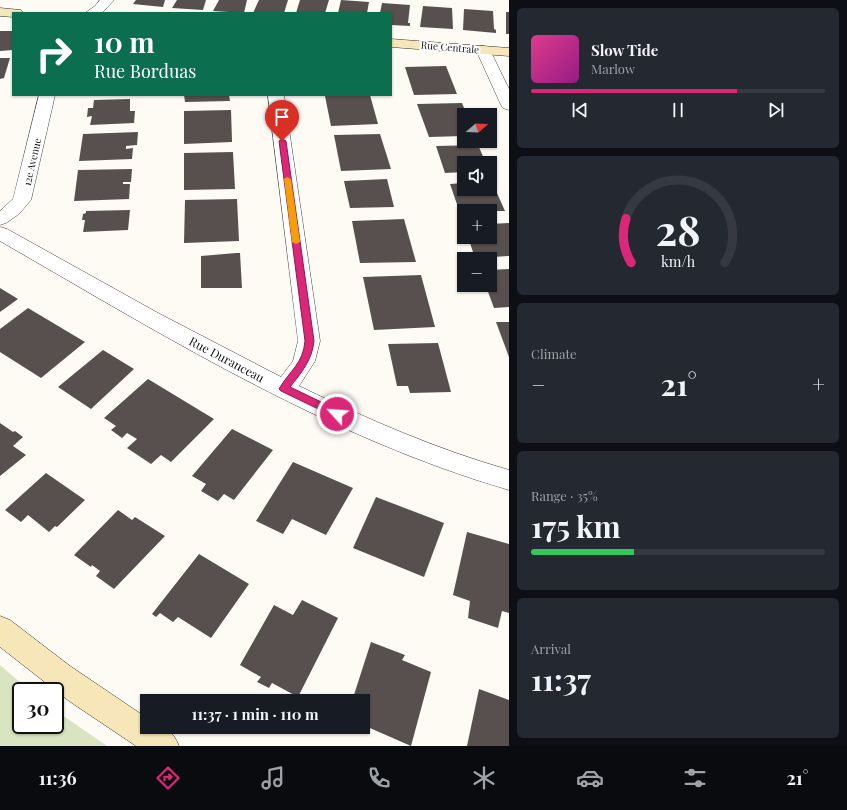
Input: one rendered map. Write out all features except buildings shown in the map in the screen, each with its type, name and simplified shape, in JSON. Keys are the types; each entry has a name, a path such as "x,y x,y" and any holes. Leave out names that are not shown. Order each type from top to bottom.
{"street":[{"path":"94,12 100,9 107,0"},
{"path":"0,12 12,13"},
{"name":"Rue Centrale","path":"392,43 509,52"},
{"path":"483,50 509,105"},
{"name":"12e Avenue","path":"0,219 14,210 22,200 47,96"},
{"path":"276,96 309,341 308,352 304,363 284,389"},
{"name":"Rue Duranceau","path":"0,233 284,389 400,442 509,480"},
{"path":"0,629 72,685 164,746"}],"green space":[{"path":"0,665 20,682 12,682 12,734 64,734 64,716 107,746 0,746"}],"slow traffic":[{"path":"287,179 296,242"}],"route":[{"path":"282,141 309,341 308,352 304,363 284,389 337,414"}]}
